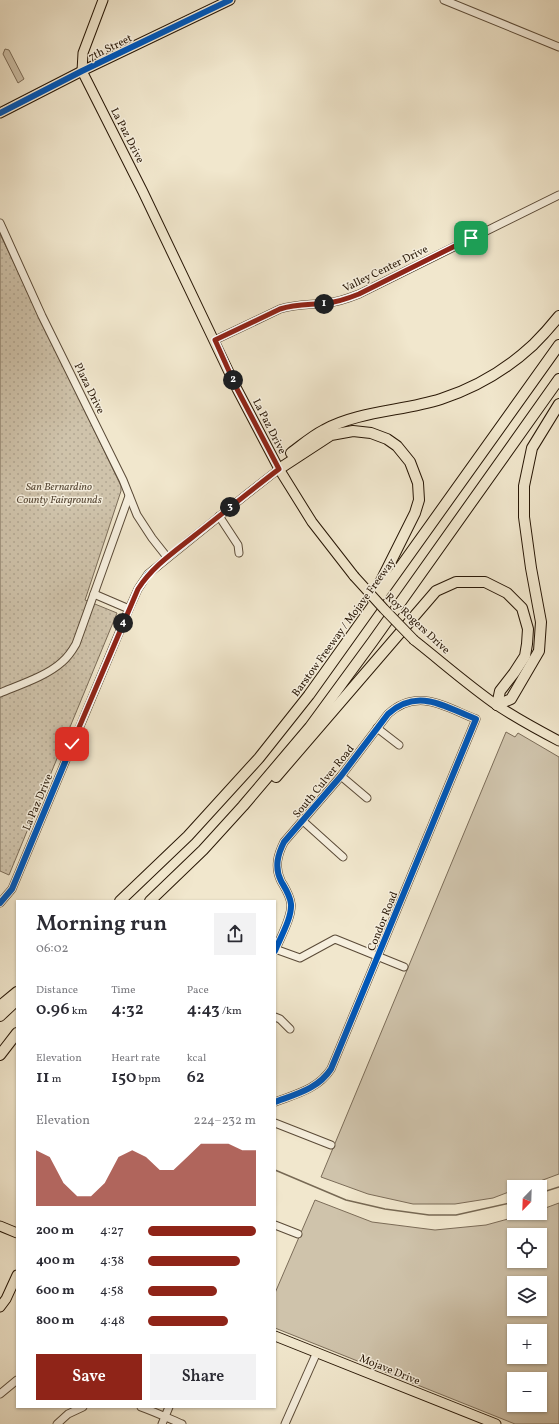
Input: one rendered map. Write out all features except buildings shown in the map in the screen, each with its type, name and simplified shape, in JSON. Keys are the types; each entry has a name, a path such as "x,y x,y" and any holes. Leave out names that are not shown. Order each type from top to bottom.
{"highway":[{"path":"279,469 288,455 324,430 362,416 442,399 487,379 511,363 533,345 559,316"},
{"name":"Barstow Freeway / Mojave Freeway","path":"121,900 188,836 259,758 309,696 559,345"},
{"path":"151,900 203,850 243,806 310,727 378,635 559,379"},
{"path":"497,705 511,698 539,650 541,622 531,568 524,517 524,486 532,448 559,404"},
{"path":"279,469 331,435 353,431 371,433 387,439 397,446 410,462 418,483 419,500 415,514 357,629"},
{"path":"243,806 266,789 436,591 456,582 485,582 506,593 522,608 528,629 525,656 500,691 497,705"},
{"path":"0,1006 16,993"},
{"path":"0,1016 16,1001"},
{"path":"0,1045 16,1029"},
{"path":"0,1055 16,1034"}],"main road":[{"path":"82,71 83,53 103,0"},
{"name":"7th Street","path":"0,113 82,71 230,0"},
{"name":"La Paz Drive","path":"82,71 143,192 215,340 237,389 279,469"},
{"name":"Roy Rogers Drive","path":"279,469 312,522 354,576 414,640 454,673 497,705 532,727 559,741"},
{"path":"0,1226 16,1233"},
{"path":"0,1307 6,1299 16,1277"},
{"name":"Mojave Drive","path":"276,1336 496,1424"}],"street":[{"path":"444,0 455,2 559,47"},
{"name":"Valley Center Drive","path":"215,340 280,309 290,306 343,300 359,294 559,195"},
{"name":"Plaza Drive","path":"0,223 42,316 142,523 167,557"},
{"name":"La Paz Drive","path":"0,903 12,889 129,609 143,581 148,574 167,557 279,469"},
{"path":"0,693 42,675 61,663 76,644 130,496"},
{"path":"219,516 238,545 239,553"},
{"path":"94,594 129,609"},
{"name":"South Culver Road","path":"276,948 286,925 291,908 291,901 288,892 278,874 278,853 284,842 341,776 377,728 394,709 417,700 428,700 476,719"},
{"name":"Condor Road","path":"276,1102 312,1087 325,1078 331,1069 476,719"},
{"path":"377,728 399,745"},
{"path":"341,776 367,798"},
{"path":"303,821 343,857"},
{"path":"276,950 300,958 335,939 404,967"},
{"path":"276,1018 290,1028"},
{"path":"276,1123 330,1145"},
{"path":"276,1225 298,1234"},
{"path":"285,1424 316,1352"},
{"path":"0,1394 16,1381"},
{"path":"57,1424 68,1414 81,1408"},
{"path":"144,1408 160,1414 163,1420"},
{"path":"163,1420 169,1408"},
{"path":"163,1420 182,1424"}],"green space":[{"path":"5,49 9,50 24,79 18,83 3,54"},
{"name":"San Bernardino County Fairgrounds","path":"0,234 121,486 121,491 85,600 117,613 9,875 0,871"},
{"path":"506,732 515,737 518,733 559,757 559,1174 543,1180 507,1180 507,1193 493,1198 455,1204 413,1204 368,1194 321,1177"},
{"path":"315,1200 372,1222 435,1230 486,1225 507,1219 547,1220 547,1207 559,1203 559,1424 515,1424 276,1328 276,1291"}],"waterway":[{"path":"276,1170 346,1200 385,1209 429,1215 456,1215 507,1204"},
{"path":"547,1191 559,1187"}],"cycle path":[{"path":"0,113 82,71 230,0"},
{"path":"0,903 12,889 138,589 148,574 279,469"},
{"path":"276,949 288,922 291,910 290,898 281,881 277,866 280,851 284,842 341,776 388,714 399,706 410,702 421,701 442,705 476,719 331,1069 326,1076 313,1086 276,1102"}],"route":[{"path":"72,744 138,589 148,574 167,557 279,469 237,389 215,340 280,309 290,306 343,300 359,294 471,238"}]}
